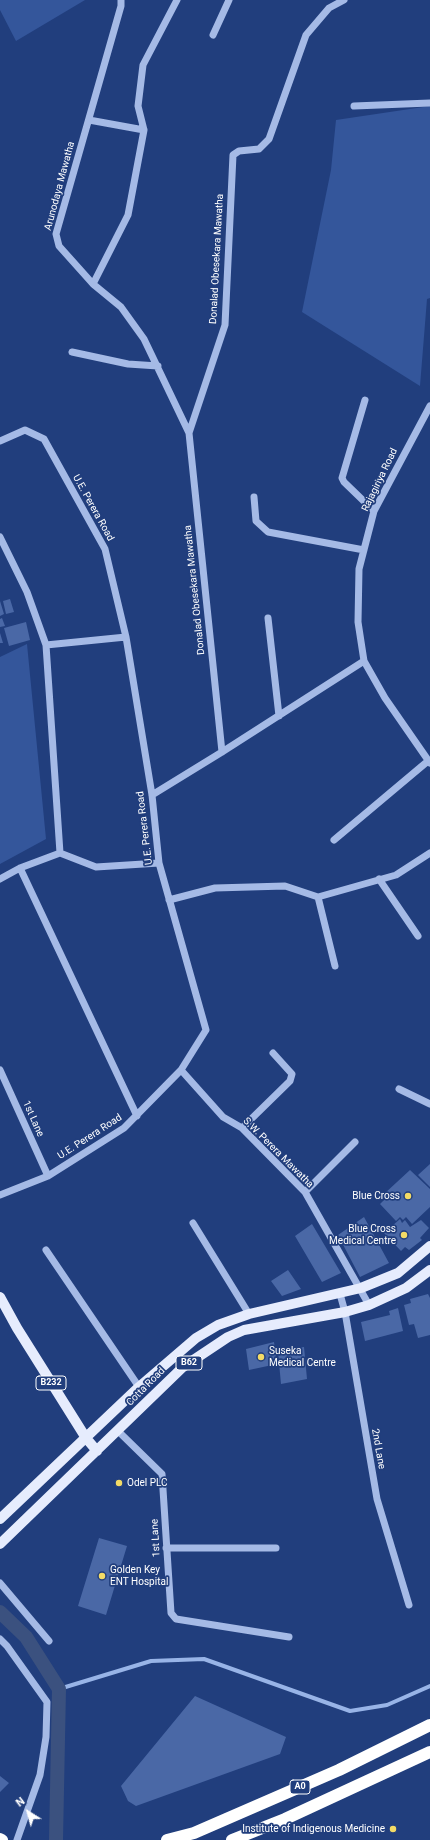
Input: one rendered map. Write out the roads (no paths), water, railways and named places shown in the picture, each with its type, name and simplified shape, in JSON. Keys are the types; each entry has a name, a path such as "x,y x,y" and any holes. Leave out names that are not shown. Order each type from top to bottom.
{"highway":[{"name":"A0","path":"167,1840 194,1834 339,1770 430,1725"},
{"name":"A0","path":"232,1840 285,1819 430,1752"}],"main road":[{"name":"Cotta Road","path":"0,1519 139,1387 196,1338 218,1325 249,1314 361,1288 398,1273 430,1246"},
{"name":"Cotta Road","path":"0,1544 183,1367 228,1337 244,1330 344,1312 369,1305 406,1288 430,1270"},
{"name":"B232","path":"0,1297 17,1328 86,1438"},
{"path":"86,1438 97,1451"}],"street":[{"name":"Arunodaya Mawatha","path":"121,0 121,6 56,234 59,246 93,284 121,307 144,339 190,433"},
{"path":"93,284 128,215 144,130 138,106 143,65 177,0"},
{"path":"213,35 229,0"},
{"name":"Donalad Obesekara Mawatha","path":"222,752 190,433 225,325 233,155 239,151 259,149 269,139 306,35 329,8 344,0"},
{"path":"354,106 430,102"},
{"path":"89,120 144,130"},
{"path":"72,352 128,364 158,366"},
{"path":"365,400 342,478 344,482 374,511"},
{"name":"Rajagiriya Road","path":"429,762 385,698 364,661 358,622 359,569 374,511 430,406"},
{"name":"U.E. Perera Road","path":"0,441 25,430 44,439 105,549 126,637 152,795 159,863 206,1030 181,1070 124,1128 48,1176 0,1195"},
{"path":"254,497 256,521 268,532 364,550"},
{"path":"0,537 27,592 46,645 60,853"},
{"path":"268,618 279,716"},
{"path":"46,645 126,637"},
{"path":"152,795 364,661"},
{"path":"334,840 429,762"},
{"path":"0,880 20,868 60,853 96,866 159,863"},
{"path":"169,900 215,888 285,886 318,897 396,875 430,854"},
{"path":"20,868 137,1116"},
{"path":"378,879 418,936"},
{"path":"318,897 335,966"},
{"path":"242,1128 290,1080 292,1074 273,1053"},
{"name":"1st Lane","path":"0,1070 48,1176"},
{"name":"S.W. Perera Mawatha","path":"181,1070 223,1117 242,1128 305,1192 361,1288 369,1305"},
{"path":"400,1089 430,1104"},
{"path":"305,1192 355,1142"},
{"path":"193,1223 249,1314"},
{"path":"46,1250 139,1387"},
{"name":"2nd Lane","path":"340,1294 377,1499 408,1605"},
{"name":"1st Lane","path":"118,1431 162,1474 171,1613 176,1620 289,1637"},
{"path":"166,1548 276,1548"},
{"path":"0,1583 49,1641"},
{"path":"0,1639 7,1646 47,1702 46,1737 40,1775 17,1840"}],"waterway":[{"path":"0,1612 26,1637 59,1689 56,1840"},
{"path":"59,1689 151,1661 204,1659 350,1711 387,1705 430,1686"}],"place":[{"name":"Blue Cross","path":"408,1196"},
{"name":"Blue Cross Medical Centre","path":"404,1235"},
{"name":"Suseka Medical Centre","path":"261,1357"},
{"name":"Odel PLC","path":"119,1483"},
{"name":"Golden Key ENT Hospital","path":"102,1576"},
{"name":"Institute of Indigenous Medicine","path":"393,1829"}]}
